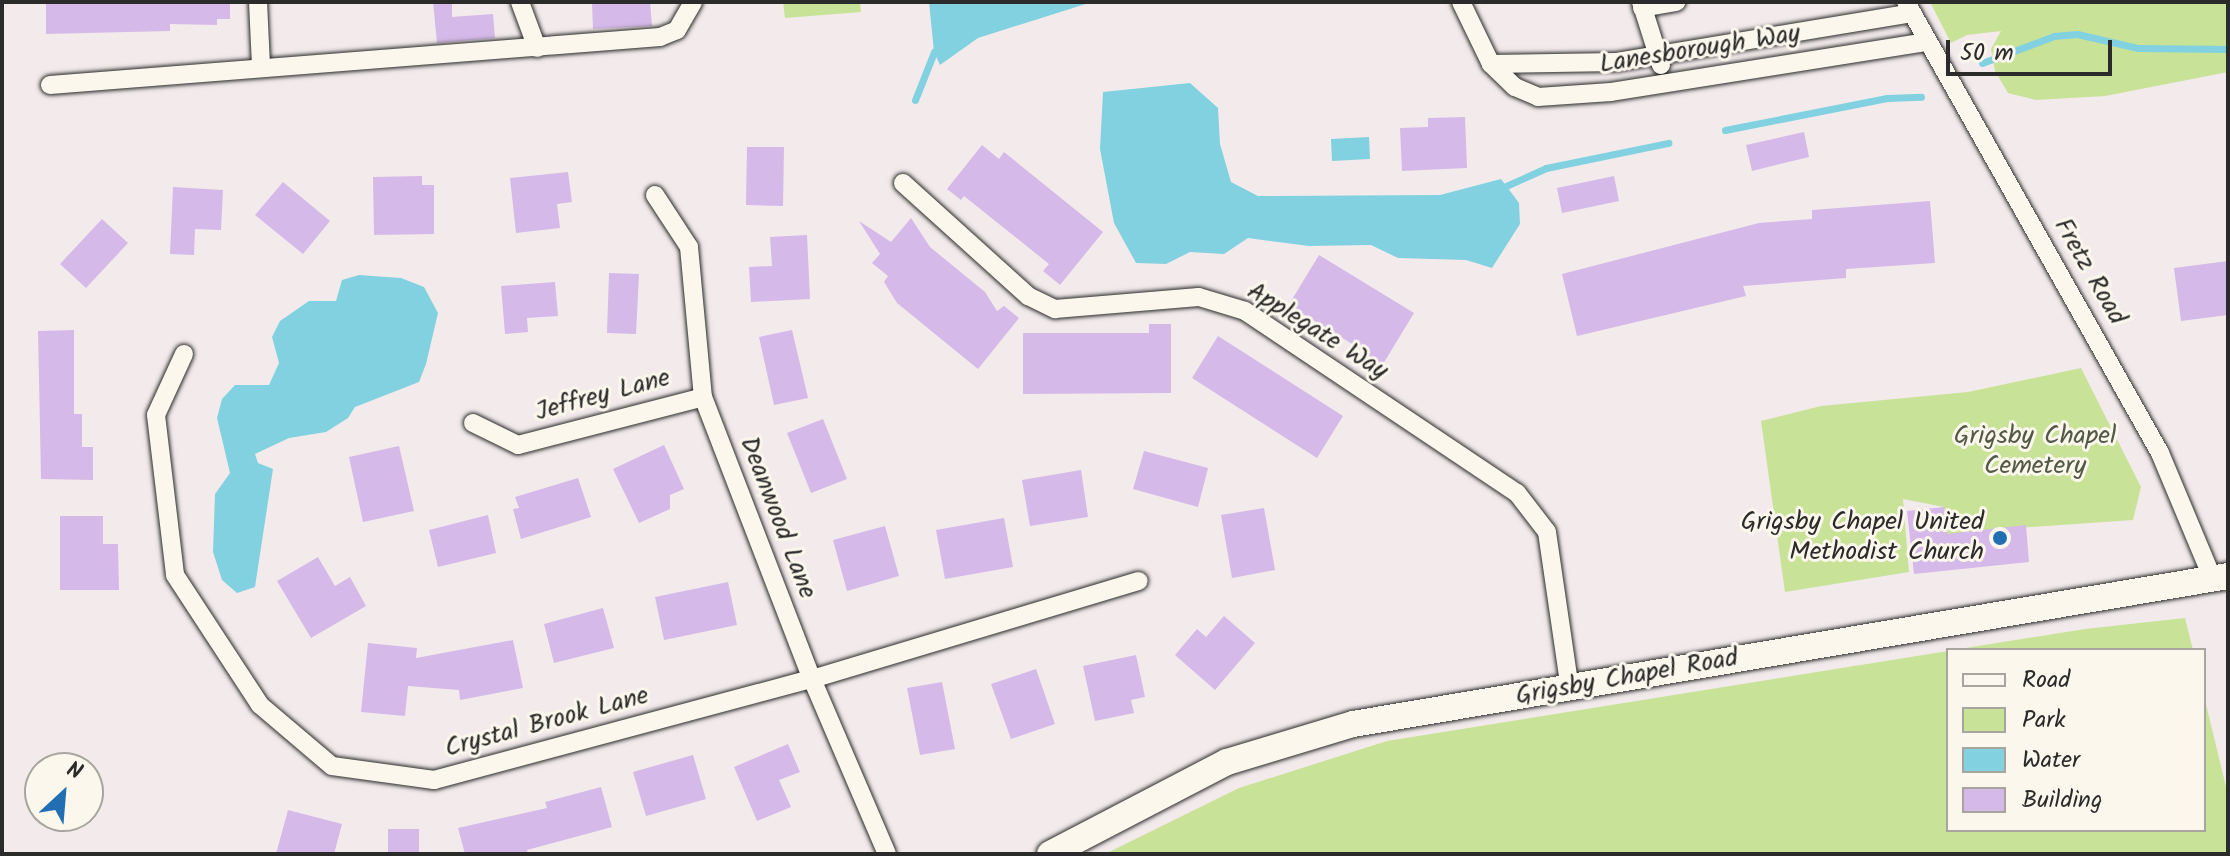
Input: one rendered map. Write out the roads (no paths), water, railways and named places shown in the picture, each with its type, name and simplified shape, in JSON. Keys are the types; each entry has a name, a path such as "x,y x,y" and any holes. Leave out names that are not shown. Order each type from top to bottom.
{"street":[{"path":"258,2 261,65"},
{"path":"520,2 537,48"},
{"path":"50,85 261,65 660,37 677,30 693,2"},
{"name":"Lanesborough Way","path":"1461,2 1491,64 1515,87 1538,97 1670,81 1926,42"},
{"path":"1670,81 1656,57 1642,5 1676,2"},
{"name":"Lanesborough Way","path":"1491,64 1656,57 1793,33 1909,8"},
{"name":"Fretz Road","path":"1909,8 2160,453 2219,576"},
{"path":"1793,33 1798,62"},
{"name":"Applegate Way","path":"903,183 1028,296 1055,309 1199,297 1245,311 1517,493 1547,532 1570,689"},
{"name":"Deanwood Lane","path":"655,195 689,247 703,397 812,679 887,854"},
{"name":"Crystal Brook Lane","path":"184,354 156,415 175,575 260,705 332,766 434,780 812,679 1139,581"},
{"name":"Jeffrey Lane","path":"473,423 518,445 703,397"},
{"name":"Grigsby Chapel Road","path":"1050,854 1227,762 1353,724 2219,576"}],"water":[{"path":"929,2 1092,2 978,38 940,65 934,52"},
{"path":"1190,83 1218,108 1220,144 1231,182 1258,196 1440,195 1501,179 1519,203 1520,224 1492,268 1466,260 1398,258 1371,245 1309,246 1248,238 1224,254 1190,252 1166,264 1136,263 1114,223 1100,149 1103,92"},
{"path":"1369,137 1370,159 1332,161 1331,139"},
{"path":"359,275 401,278 424,287 438,313 426,364 419,382 355,407 348,418 326,432 289,438 255,454 258,463 273,469 255,587 237,593 222,580 213,552 215,494 230,473 217,418 222,399 235,385 269,385 279,363 272,337 280,321 309,301 336,301 342,280"}],"waterway":[{"path":"1982,63 2054,36 2077,34 2138,48 2228,49"},
{"path":"915,100 934,52"},
{"path":"1725,130 1887,98 1921,97"},
{"path":"1506,186 1546,168 1668,143"}],"place":[{"name":"Grigsby Chapel United Methodist Church","path":"2000,538"}],"park label":[{"name":"Grigsby Chapel Cemetery","path":"2035,452"}]}
